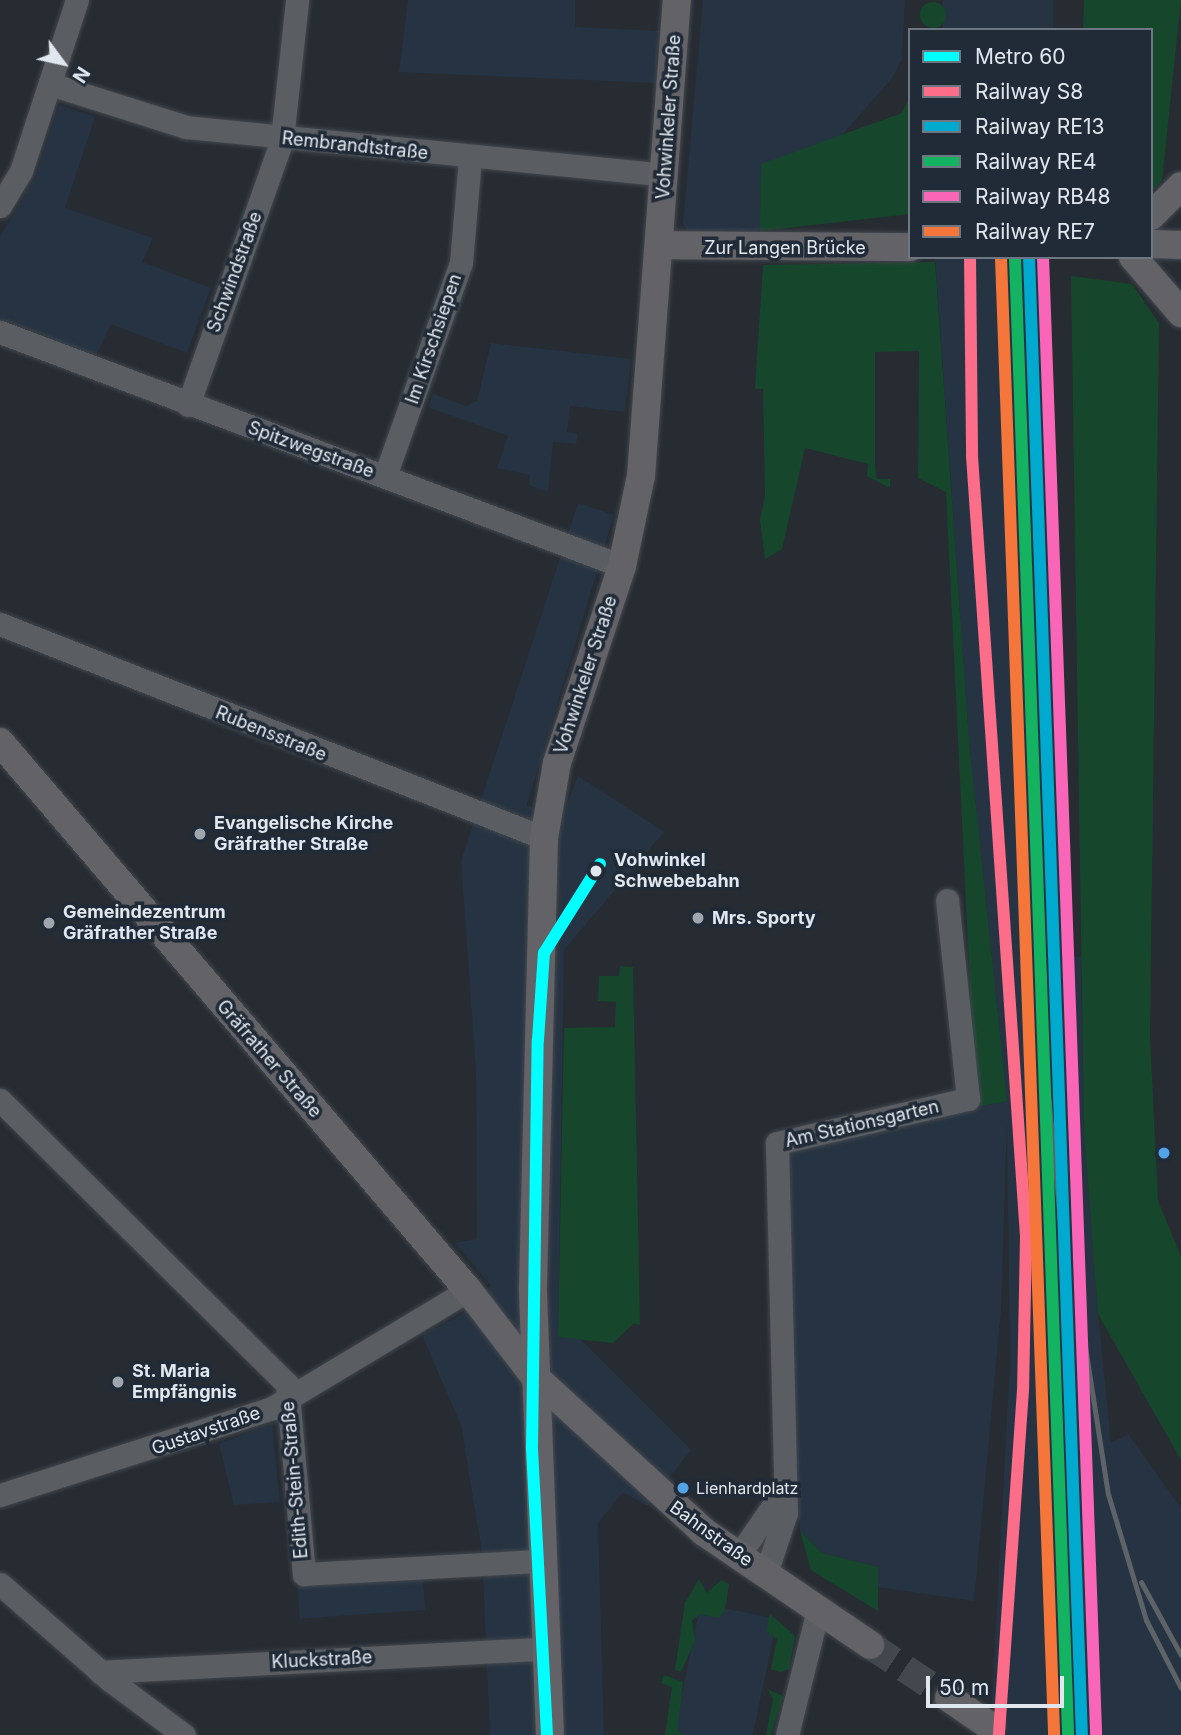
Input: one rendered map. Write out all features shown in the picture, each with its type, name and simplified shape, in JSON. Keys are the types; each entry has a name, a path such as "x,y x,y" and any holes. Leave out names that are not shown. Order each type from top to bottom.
{"main road":[{"name":"Vohwinkeler Straße","path":"550,1735 540,1561 535,1377 544,838 557,763 622,566 641,476 666,175 677,0"},
{"path":"1153,214 1181,186"},
{"path":"1153,244 1181,245"},
{"name":"Zur Langen Brücke","path":"660,245 758,251 908,247"},
{"path":"1135,259 1181,313"},
{"name":"Gräfrather Straße","path":"0,742 468,1290 535,1377"},
{"name":"Bahnstraße","path":"535,1377 664,1499 739,1555 870,1645"},
{"path":"949,1698 990,1726"}],"street":[{"path":"0,206 21,171 77,0"},
{"name":"Schwindstraße","path":"188,405 282,139 296,0"},
{"name":"Rembrandtstraße","path":"50,84 186,127 282,139 666,175"},
{"name":"Im Kirschsiepen","path":"385,476 461,263 470,157"},
{"name":"Spitzwegstraße","path":"0,332 188,405 622,566"},
{"name":"Rubensstraße","path":"0,624 544,838"},
{"name":"Am Stationsgarten","path":"766,1573 784,1532 777,1143 968,1100 947,900"},
{"name":"Edith-Stein-Straße","path":"0,1100 287,1384 304,1574 540,1561"},
{"name":"Gustavstraße","path":"0,1495 180,1440 272,1408 287,1396 468,1290"},
{"path":"739,1555 783,1491"},
{"path":"0,1584 100,1672 184,1735"},
{"path":"787,1735 818,1610"},
{"name":"Kluckstraße","path":"100,1672 545,1649"}],"shaded area":[{"path":"408,0 575,0 575,27 659,31 655,83 399,72"},
{"path":"703,0 905,0 902,59 892,78 753,237 689,233 683,224"},
{"path":"943,0 1053,0 1053,28 943,28"},
{"path":"59,105 95,117 65,208 153,238 142,262 211,288 187,353 111,324 96,356 0,318 0,237 36,176"},
{"path":"935,259 1043,259 1068,956 1081,957 1084,1131 1098,1314 1111,1443 1128,1434 1181,1508 1181,1735 990,1735 1010,1363 1007,1121 1001,1310 974,1601 878,1587 878,1567 822,1553 800,1531 783,1146 1007,1101 969,740"},
{"path":"491,343 631,359 625,412 570,406 567,432 578,434 576,444 553,442 548,492 529,485 530,475 497,468 508,436 428,407 433,394 466,406 477,401"},
{"path":"578,503 614,515 527,805 562,817 578,776 664,832 564,950 558,1337 580,1339 691,1450 647,1506 623,1492 598,1523 604,1735 490,1735 482,1552 461,1425 422,1335 461,1315 491,1286 455,1243 477,1239 476,1072 461,861"},
{"path":"272,1423 280,1502 234,1505 219,1444"},
{"path":"423,1578 425,1610 300,1619 297,1587"},
{"path":"701,1603 777,1619 753,1735 673,1735"}],"green space":[{"path":"1084,0 1181,0 1162,180 1153,191 1153,28 1083,28"},
{"path":"933,2 942,6 946,15 942,24 933,28 924,24 920,15 924,6"},
{"path":"908,100 908,214 760,231 761,164 902,113"},
{"path":"935,262 969,740 1007,1101 976,1107 946,492 918,478 919,351 875,352 875,467 877,479 890,479 890,488 867,476 868,464 805,448 782,549 765,559 760,520 765,496 763,389 755,389 763,265"},
{"path":"1071,276 1132,284 1159,323 1150,1037 1158,1201 1181,1256 1181,1460 1098,1314 1084,1131"},
{"path":"620,966 633,967 640,1325 634,1323 613,1343 558,1337 564,1028 615,1027 616,1002 598,1001 599,976 619,976"},
{"path":"800,1531 822,1553 878,1567 878,1611 811,1570"},
{"path":"699,1579 707,1593 721,1580 729,1584 725,1610 719,1618 701,1614 692,1620 695,1641 681,1672 675,1670 685,1603"},
{"path":"770,1614 795,1636 789,1669 781,1672 771,1669 777,1639 766,1631"},
{"path":"664,1675 683,1682 677,1731 686,1735 665,1735 672,1687 661,1683"},
{"path":"767,1689 783,1696 771,1735 766,1735 773,1699"}],"tunnel":[{"path":"870,1645 949,1698"}],"railway":[{"path":"1042,1030 1065,1274"},
{"path":"1078,1301 1108,1494 1146,1620 1181,1688"},
{"path":"1141,1582 1181,1655"}],"metro line":[{"name":"60","path":"547,1735 532,1446 538,1040 544,953 600,864"}],"rail line":[{"name":"S8","path":"970,259 972,456 1026,1237 1023,1390 999,1735"},
{"name":"RE7","path":"1001,259 1054,1735"},
{"name":"RE4","path":"1015,259 1068,1735"},
{"name":"RE13","path":"1029,259 1082,1735"},
{"name":"RB48","path":"1043,259 1096,1734"}],"place":[{"name":"Evangelische Kirche Gräfrather Straße","path":"200,834"},
{"name":"Vohwinkel Schwebebahn","path":"596,871"},
{"name":"Mrs. Sporty","path":"698,918"},
{"name":"Gemeindezentrum Gräfrather Straße","path":"49,923"},
{"name":"St. Maria Empfängnis","path":"118,1382"},
{"name":"Lienhardplatz","path":"683,1488"}]}
